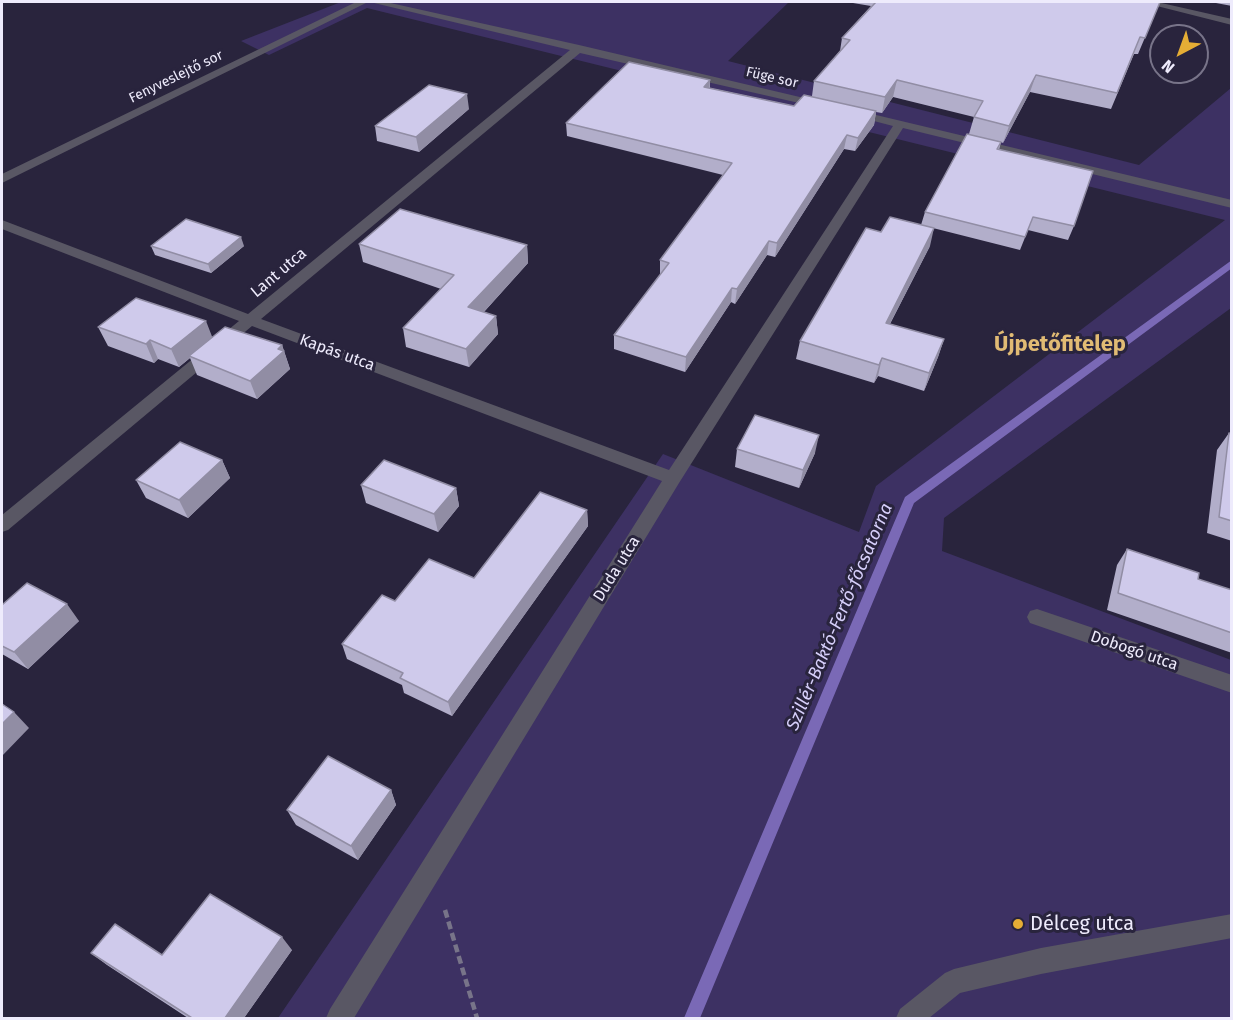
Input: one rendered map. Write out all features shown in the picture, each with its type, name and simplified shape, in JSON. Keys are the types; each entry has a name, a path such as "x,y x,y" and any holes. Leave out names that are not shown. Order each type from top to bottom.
{"street":[{"name":"Fenyveslejtő sor","path":"2,179 363,2"},
{"name":"Füge sor","path":"375,2 579,48 1232,204"},
{"path":"1146,2 1232,22"},
{"name":"Lant utca","path":"2,525 579,48"},
{"name":"Duda utca","path":"339,1018 673,478 900,124"},
{"name":"Kapás utca","path":"2,224 250,320 673,478"},
{"name":"Dobogó utca","path":"1037,617 1232,684"},
{"path":"909,1018 954,982 1041,961 1232,926"}],"path":[{"path":"432,867 477,1018"}],"shaded area":[{"path":"341,2 789,2 728,61 1139,165 1231,88 1231,308 944,518 942,551 1231,660 1231,1018 278,1018 663,454 859,532 876,486 1225,220 367,8 269,55 241,41"}],"building":[{"path":"876,2 1160,2 1145,38 1140,37 1117,93 1036,75 1009,126 974,117 983,101 897,80 885,97 814,81 850,40 842,38"},
{"path":"629,62 710,80 704,87 794,106 804,95 876,111 858,138 847,135 777,243 769,241 737,289 732,288 686,357 614,335 669,263 660,260 732,163 566,123"},
{"path":"429,85 467,94 416,137 375,126"},
{"path":"967,134 1001,142 997,149 1093,171 1074,226 1033,217 1025,237 925,212"},
{"path":"400,209 527,245 468,307 496,316 466,349 403,328 454,275 359,244"},
{"path":"890,217 934,228 886,323 944,339 929,373 882,358 879,365 800,341 866,228 881,232"},
{"path":"186,219 241,237 208,264 151,246"},
{"path":"136,298 206,321 171,349 150,340 146,344 98,327"},
{"path":"225,327 282,345 278,349 284,351 250,381 189,356"},
{"path":"755,415 819,435 803,470 737,449"},
{"path":"1229,433 1232,434 1232,521 1219,517"},
{"path":"180,442 222,460 179,500 136,480"},
{"path":"384,460 456,488 434,514 361,485"},
{"path":"540,492 587,510 448,702 400,678 403,673 342,644 382,595 395,601 429,559 474,578"},
{"path":"1127,549 1199,573 1198,579 1232,590 1232,633 1118,593"},
{"path":"27,583 67,604 14,652 2,646 2,605"},
{"path":"2,704 14,712 2,724"},
{"path":"328,756 391,790 351,846 287,810"},
{"path":"210,894 282,937 225,1018 192,1018 91,953 115,924 162,955"}],"waterway":[{"name":"Szillér-Baktó-Fertő-főcsatorna","path":"692,1018 909,500 1232,263"}],"place":[{"name":"Délceg utca","path":"1018,924"}],"district":[{"name":"Újpetőfitelep","path":"1060,345"}]}
